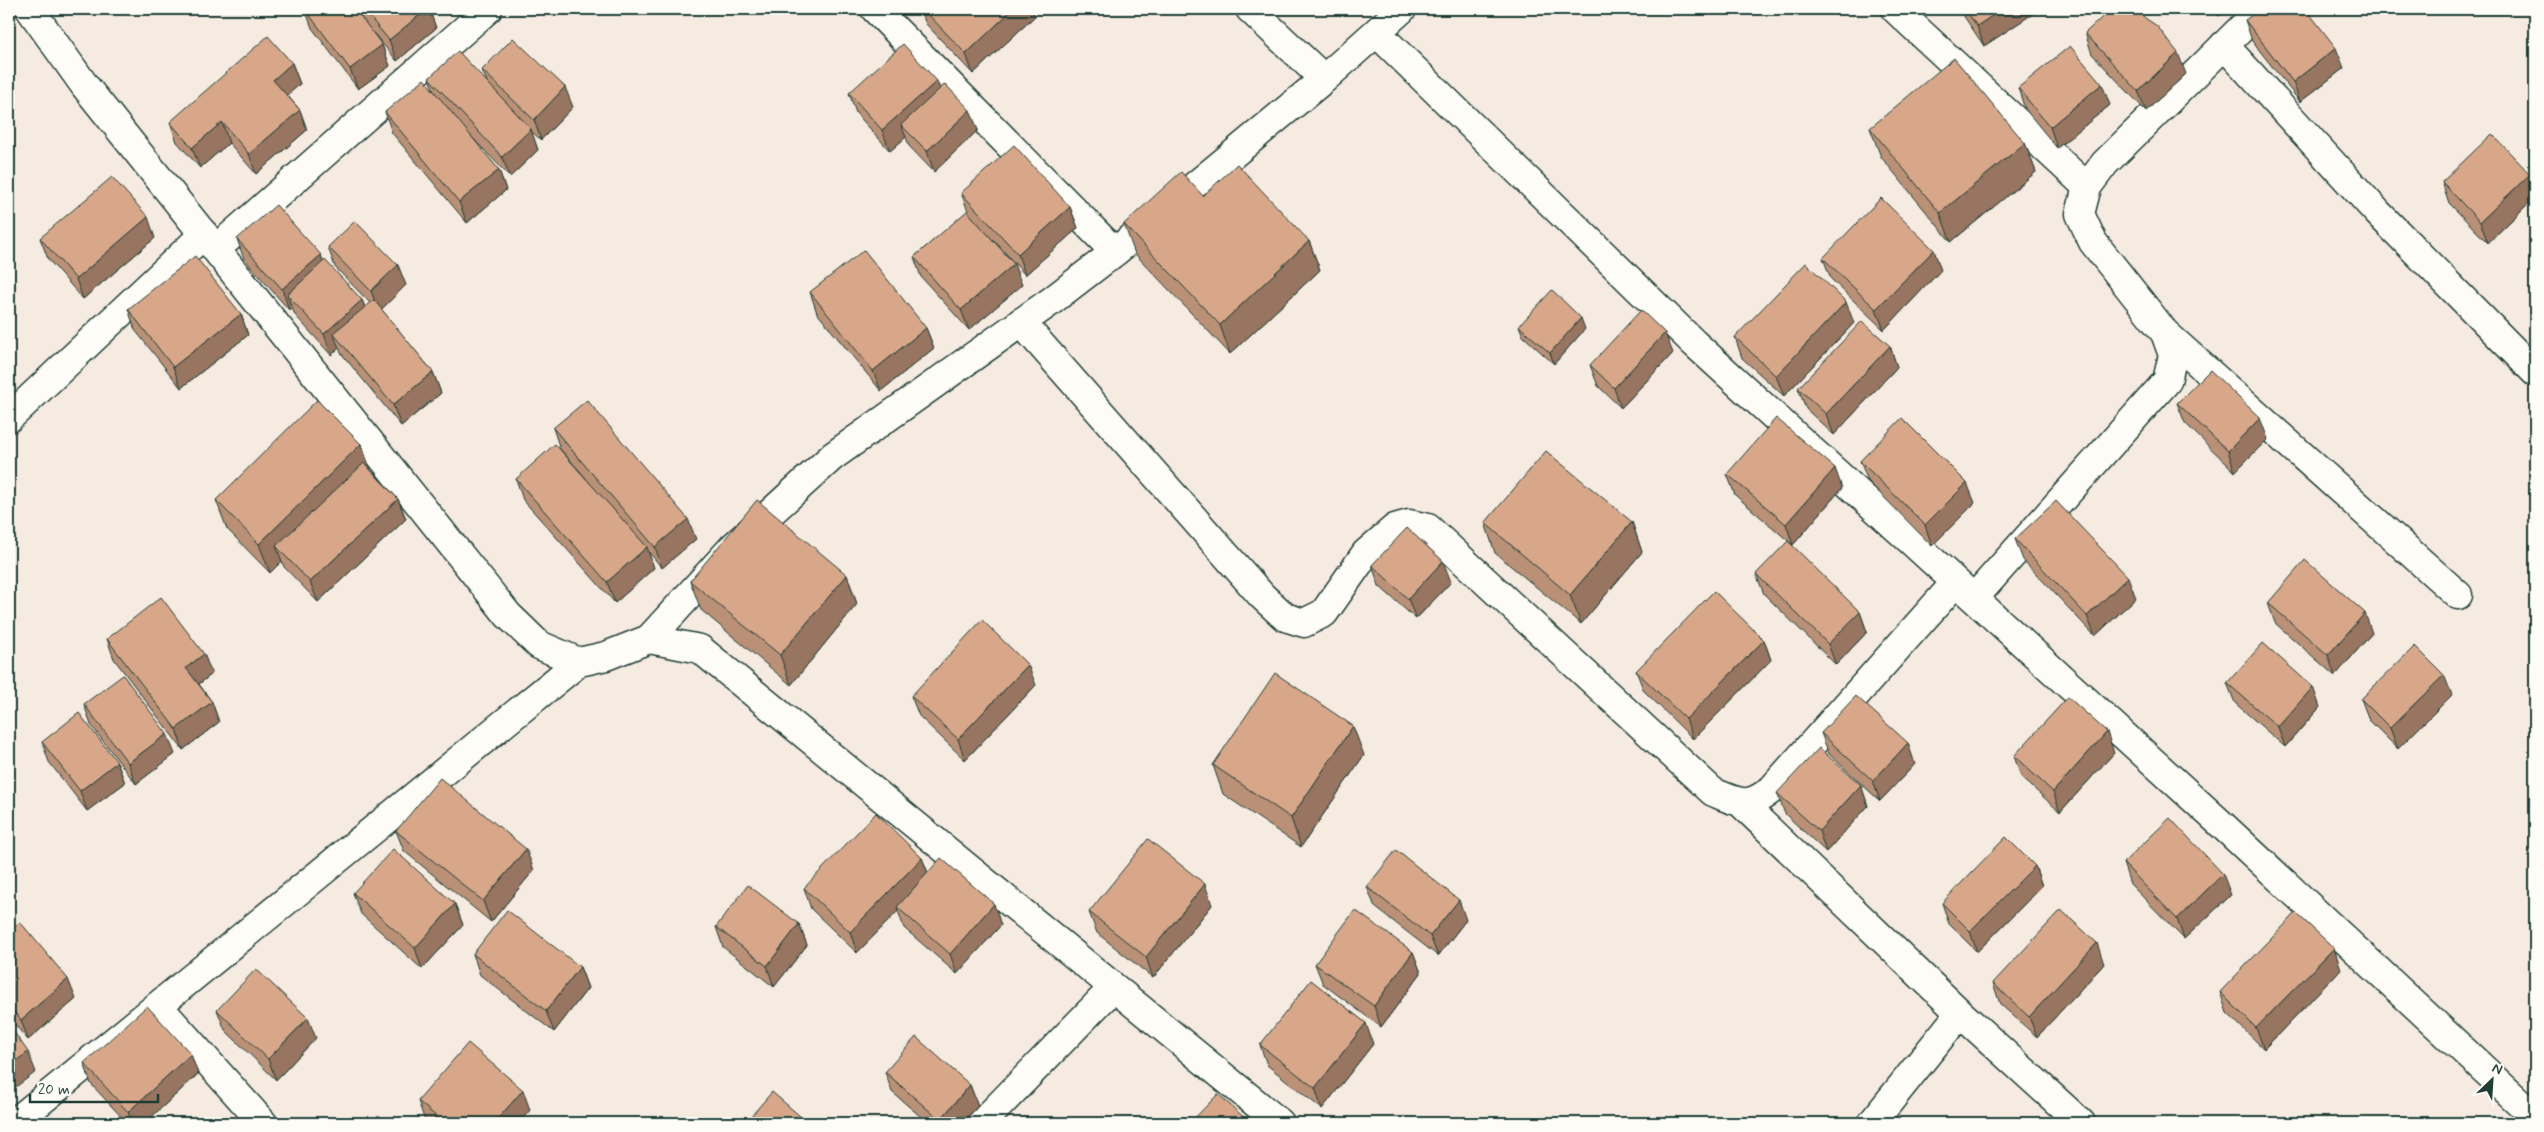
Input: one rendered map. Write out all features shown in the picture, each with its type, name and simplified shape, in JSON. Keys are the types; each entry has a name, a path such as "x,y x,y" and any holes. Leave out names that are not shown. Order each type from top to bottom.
{"street":[{"path":"30,9 85,86 508,616 539,645 579,662"},
{"path":"9,418 210,242 488,9"},
{"path":"875,9 1115,252"},
{"path":"1250,9 1324,79"},
{"path":"14,1123 579,662 606,656 649,639 733,547 833,456 1021,322 1115,252 1324,79 1402,9"},
{"path":"1895,9 2087,187"},
{"path":"2261,9 2105,163 2087,187 2080,214 2093,242 2165,333 2458,595"},
{"path":"1376,33 1694,343 2220,822 2535,1117"},
{"path":"2224,45 2378,212 2535,372"},
{"path":"1021,322 1262,596 1285,617 1304,623 1324,613 1366,553 1395,528 1409,524 1428,528 1713,792 1742,804 1960,1013 2081,1123"},
{"path":"1742,804 1758,800 1772,789 2167,382 2173,355 2165,333"},
{"path":"649,639 700,649 1280,1123"},
{"path":"982,1123 1113,988"},
{"path":"158,1006 263,1123"},
{"path":"1872,1123 1960,1013"}],"building":[{"path":"305,9 355,9 382,45 350,69"},
{"path":"363,9 427,9 389,40"},
{"path":"923,9 1013,9 966,54"},
{"path":"1965,9 2002,9 1977,26"},
{"path":"2111,9 2136,9 2157,26 2178,53 2138,91 2085,33"},
{"path":"2260,9 2306,9 2336,48 2293,82 2245,20"},
{"path":"268,36 292,63 273,80 300,110 249,154 222,122 192,148 170,122"},
{"path":"513,38 565,87 534,120 482,70"},
{"path":"903,44 937,81 882,130 849,93"},
{"path":"2070,46 2102,84 2050,127 2018,88"},
{"path":"458,51 531,129 502,157 429,78"},
{"path":"1954,58 2025,143 1940,213 1870,128"},
{"path":"424,79 499,170 459,202 385,112"},
{"path":"945,84 970,110 927,151 901,125"},
{"path":"2492,134 2530,174 2480,222 2442,182"},
{"path":"1014,145 1070,207 1018,254 961,193"},
{"path":"1237,164 1309,241 1220,325 1124,224 1181,172 1203,196"},
{"path":"112,177 148,217 76,279 40,238"},
{"path":"1881,198 1934,250 1876,309 1823,258"},
{"path":"276,205 321,255 282,289 237,239"},
{"path":"967,211 1014,264 961,310 914,257"},
{"path":"355,221 398,265 371,291 328,247"},
{"path":"864,250 926,328 873,371 810,292"},
{"path":"195,256 241,314 173,367 128,309"},
{"path":"325,260 362,300 324,334 287,295"},
{"path":"1806,263 1846,302 1776,376 1735,337"},
{"path":"1552,290 1581,318 1550,353 1519,326"},
{"path":"374,300 433,372 393,405 333,333"},
{"path":"1641,310 1665,333 1614,388 1590,365"},
{"path":"1862,321 1890,346 1826,414 1798,388"},
{"path":"2210,370 2260,418 2228,451 2177,403"},
{"path":"317,400 361,444 259,544 216,500"},
{"path":"587,400 688,519 655,547 553,428"},
{"path":"1776,418 1835,468 1786,524 1727,474"},
{"path":"1902,418 1967,483 1925,525 1860,461"},
{"path":"555,444 647,547 607,582 516,479"},
{"path":"1546,451 1632,522 1570,595 1485,523"},
{"path":"364,463 398,499 310,582 276,546"},
{"path":"757,500 847,575 780,655 690,581"},
{"path":"2056,501 2128,577 2087,616 2015,539"},
{"path":"1407,528 1443,561 1408,599 1372,565"},
{"path":"1788,541 1860,612 1828,644 1756,574"},
{"path":"2305,560 2365,613 2328,655 2268,603"},
{"path":"1714,591 1764,640 1686,719 1636,671"},
{"path":"161,597 204,654 186,668 212,702 176,729 107,639"},
{"path":"982,620 1028,665 958,739 911,696"},
{"path":"2263,643 2313,687 2278,727 2227,683"},
{"path":"2415,646 2444,675 2390,728 2361,699"},
{"path":"1275,673 1353,726 1291,818 1213,765"},
{"path":"123,675 167,734 128,763 84,704"},
{"path":"1856,696 1908,743 1873,781 1821,733"},
{"path":"2068,697 2107,732 2053,792 2014,756"},
{"path":"79,713 117,762 80,791 42,742"},
{"path":"1819,748 1861,785 1819,831 1777,793"},
{"path":"440,778 526,849 483,901 396,831"},
{"path":"876,813 922,858 850,932 804,888"},
{"path":"2170,818 2223,874 2177,919 2123,863"},
{"path":"2006,837 2035,866 1970,931 1942,903"},
{"path":"1148,839 1205,884 1146,957 1089,912"},
{"path":"393,849 455,904 415,948 353,893"},
{"path":"1396,850 1459,900 1430,936 1367,887"},
{"path":"941,858 994,904 950,954 897,907"},
{"path":"748,885 799,924 767,966 716,927"},
{"path":"507,910 580,967 546,1011 473,954"},
{"path":"1355,910 1413,952 1374,1006 1315,964"},
{"path":"2061,910 2097,943 2029,1017 1993,983"},
{"path":"2296,913 2334,948 2256,1028 2220,992"},
{"path":"20,922 68,979 21,1020 9,1006 9,932"},
{"path":"256,969 308,1018 268,1059 217,1010"},
{"path":"1311,980 1366,1023 1315,1088 1260,1045"},
{"path":"147,1006 191,1054 128,1112 84,1063"},
{"path":"9,1025 28,1052 9,1066"},
{"path":"916,1037 970,1085 940,1120 885,1072"},
{"path":"468,1043 523,1090 494,1123 444,1123 418,1101"},
{"path":"772,1092 808,1123 745,1123"},
{"path":"1218,1094 1250,1123 1190,1123"},
{"path":"1163,1119 1167,1123 1159,1123"}]}
